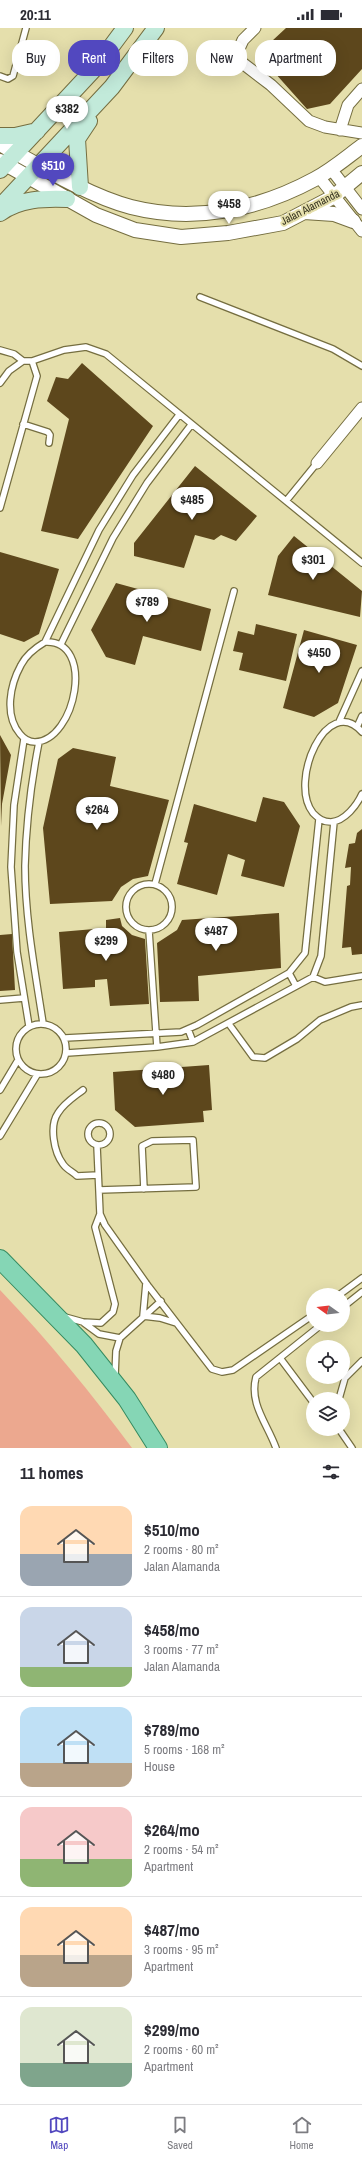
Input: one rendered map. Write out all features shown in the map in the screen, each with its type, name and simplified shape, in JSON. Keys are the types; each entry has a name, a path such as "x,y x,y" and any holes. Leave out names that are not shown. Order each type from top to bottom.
{"main road":[{"path":"6,162 96,67 124,28"},
{"path":"80,187 77,139 112,87 156,28"},
{"path":"0,207 112,87"},
{"path":"0,136 15,136 37,130"},
{"path":"0,213 11,207 31,200 46,198 67,199"},
{"path":"0,1259 84,1345 116,1386 158,1448"}],"street":[{"path":"255,28 243,40 238,51 241,62 271,85 309,121 340,130 362,133"},
{"path":"340,130 348,105 362,89"},
{"path":"0,144 6,162"},
{"name":"Jalan Alamanda","path":"6,162 39,164 80,187 130,207 178,214 216,213 273,199 319,177 362,146"},
{"name":"Jalan Alamanda","path":"6,162 27,177 96,215 135,230 181,237 228,233 283,222 333,197 362,173"},
{"path":"331,169 344,189 362,209"},
{"path":"319,177 333,197 358,226"},
{"path":"304,212 334,214 358,226"},
{"path":"317,463 362,408"}],"lane":[{"path":"0,76 8,79 13,76 26,28"},
{"path":"200,297 333,349 362,366"},
{"path":"0,383 9,371 23,361 32,361 64,350 86,347 106,354 362,563"},
{"path":"0,350 14,354 23,361"},
{"path":"0,508 37,376 32,361"},
{"path":"45,642 61,644 69,653 74,664 76,686 64,721 49,737 39,742 24,740 16,730 12,719 10,697 21,664 36,648 45,642 69,589 99,530 133,475 179,415"},
{"path":"23,424 48,432 50,435 49,443"},
{"path":"61,644 113,538 146,483 191,424"},
{"path":"286,501 317,463"},
{"path":"0,483 6,485"},
{"path":"155,884 234,591"},
{"path":"339,722 362,671"},
{"path":"357,727 362,716"},
{"path":"362,732 347,721 339,722 330,727 315,744 305,777 306,799 311,810 318,819 326,822 334,822 352,809 362,794"},
{"path":"24,740 14,805 11,867 17,952 29,1026"},
{"path":"39,742 28,805 25,867 31,948 43,1023"},
{"path":"65,1038 181,1032 289,973 305,953 318,819"},
{"path":"67,1053 157,1047 193,1042 229,1024 313,977 322,956 334,822"},
{"path":"148,884 155,884 165,890 169,896 172,907 168,920 160,928 149,931 138,928 129,920 125,909 128,896 135,888 148,884"},
{"path":"149,931 157,1047"},
{"path":"289,973 296,986"},
{"path":"313,977 325,982 362,976"},
{"path":"0,1000 24,998"},
{"path":"229,1024 253,1057 259,1059 265,1058 297,1039 320,1020 362,1005"},
{"path":"43,1023 52,1025 60,1030 65,1038 67,1053 62,1065 51,1073 38,1075 26,1070 18,1060 15,1047 20,1035 29,1026 43,1023"},
{"path":"188,1029 193,1042"},
{"path":"0,1090 18,1060"},
{"path":"0,1136 38,1075"},
{"path":"83,1090 68,1101 56,1114 53,1132 56,1148 63,1164 77,1176 98,1176"},
{"path":"100,1122 107,1126 110,1132 109,1140 104,1145 97,1146 90,1143 87,1136 88,1129 93,1124 100,1122"},
{"path":"99,1190 144,1189 196,1187 193,1140 152,1141 142,1146 144,1189"},
{"path":"53,1313 83,1322 101,1323 112,1312 115,1304 96,1227 100,1214 97,1146"},
{"path":"100,1214 105,1225 146,1283 212,1369 222,1372 233,1370 306,1320"},
{"path":"348,1288 362,1278"},
{"path":"143,1316 146,1283"},
{"path":"350,1301 362,1292"},
{"path":"116,1386 114,1368 120,1338 161,1301"},
{"path":"143,1316 160,1318 176,1323"},
{"path":"83,1322 99,1334 120,1338"},
{"path":"276,1448 262,1420 255,1400 253,1388 256,1376 312,1332"},
{"path":"280,1358 306,1393"},
{"path":"341,1392 345,1378 362,1361"},
{"path":"343,1436 352,1448"}],"shaded area":[{"path":"0,1290 69,1367 132,1448 0,1448"}],"building":[{"path":"286,28 362,28 362,69 330,104 307,109 278,76 336,76 336,40 273,40"},
{"path":"82,363 153,426 78,539 41,531 69,419 47,401 56,377 68,379"},
{"path":"195,466 257,516 236,541 221,535 214,540 195,535 184,568 134,556 134,543"},
{"path":"294,536 362,591 360,617 268,595 278,556"},
{"path":"0,552 59,569 39,634 24,642 0,634"},
{"path":"116,583 211,609 201,651 143,636 135,665 106,657 91,630"},
{"path":"256,624 297,634 286,681 239,670 243,653 233,651 238,631 254,635"},
{"path":"304,630 357,645 338,703 314,717 283,708"},
{"path":"0,735 11,755 2,804 1,826"},
{"path":"73,748 116,757 110,786 169,800 148,876 133,879 121,887 112,901 50,904 43,828 58,759"},
{"path":"263,797 284,802 300,826 284,887 241,876 245,860 228,854 217,895 177,884 188,843 184,842 194,804 256,822"},
{"path":"362,829 362,954 352,955 351,947 342,948 347,886 350,885 351,867 345,868 349,844 355,843 357,833"},
{"path":"279,913 281,968 198,976 199,1001 160,1002 157,943 177,930 182,920"},
{"path":"120,918 122,926 132,935 145,939 149,1004 110,1006 107,979 95,980 95,987 63,989 59,932 106,928 106,920"},
{"path":"12,934 15,990 0,991 0,935"},
{"path":"209,1065 212,1110 203,1111 204,1122 135,1127 115,1110 113,1072"}]}
